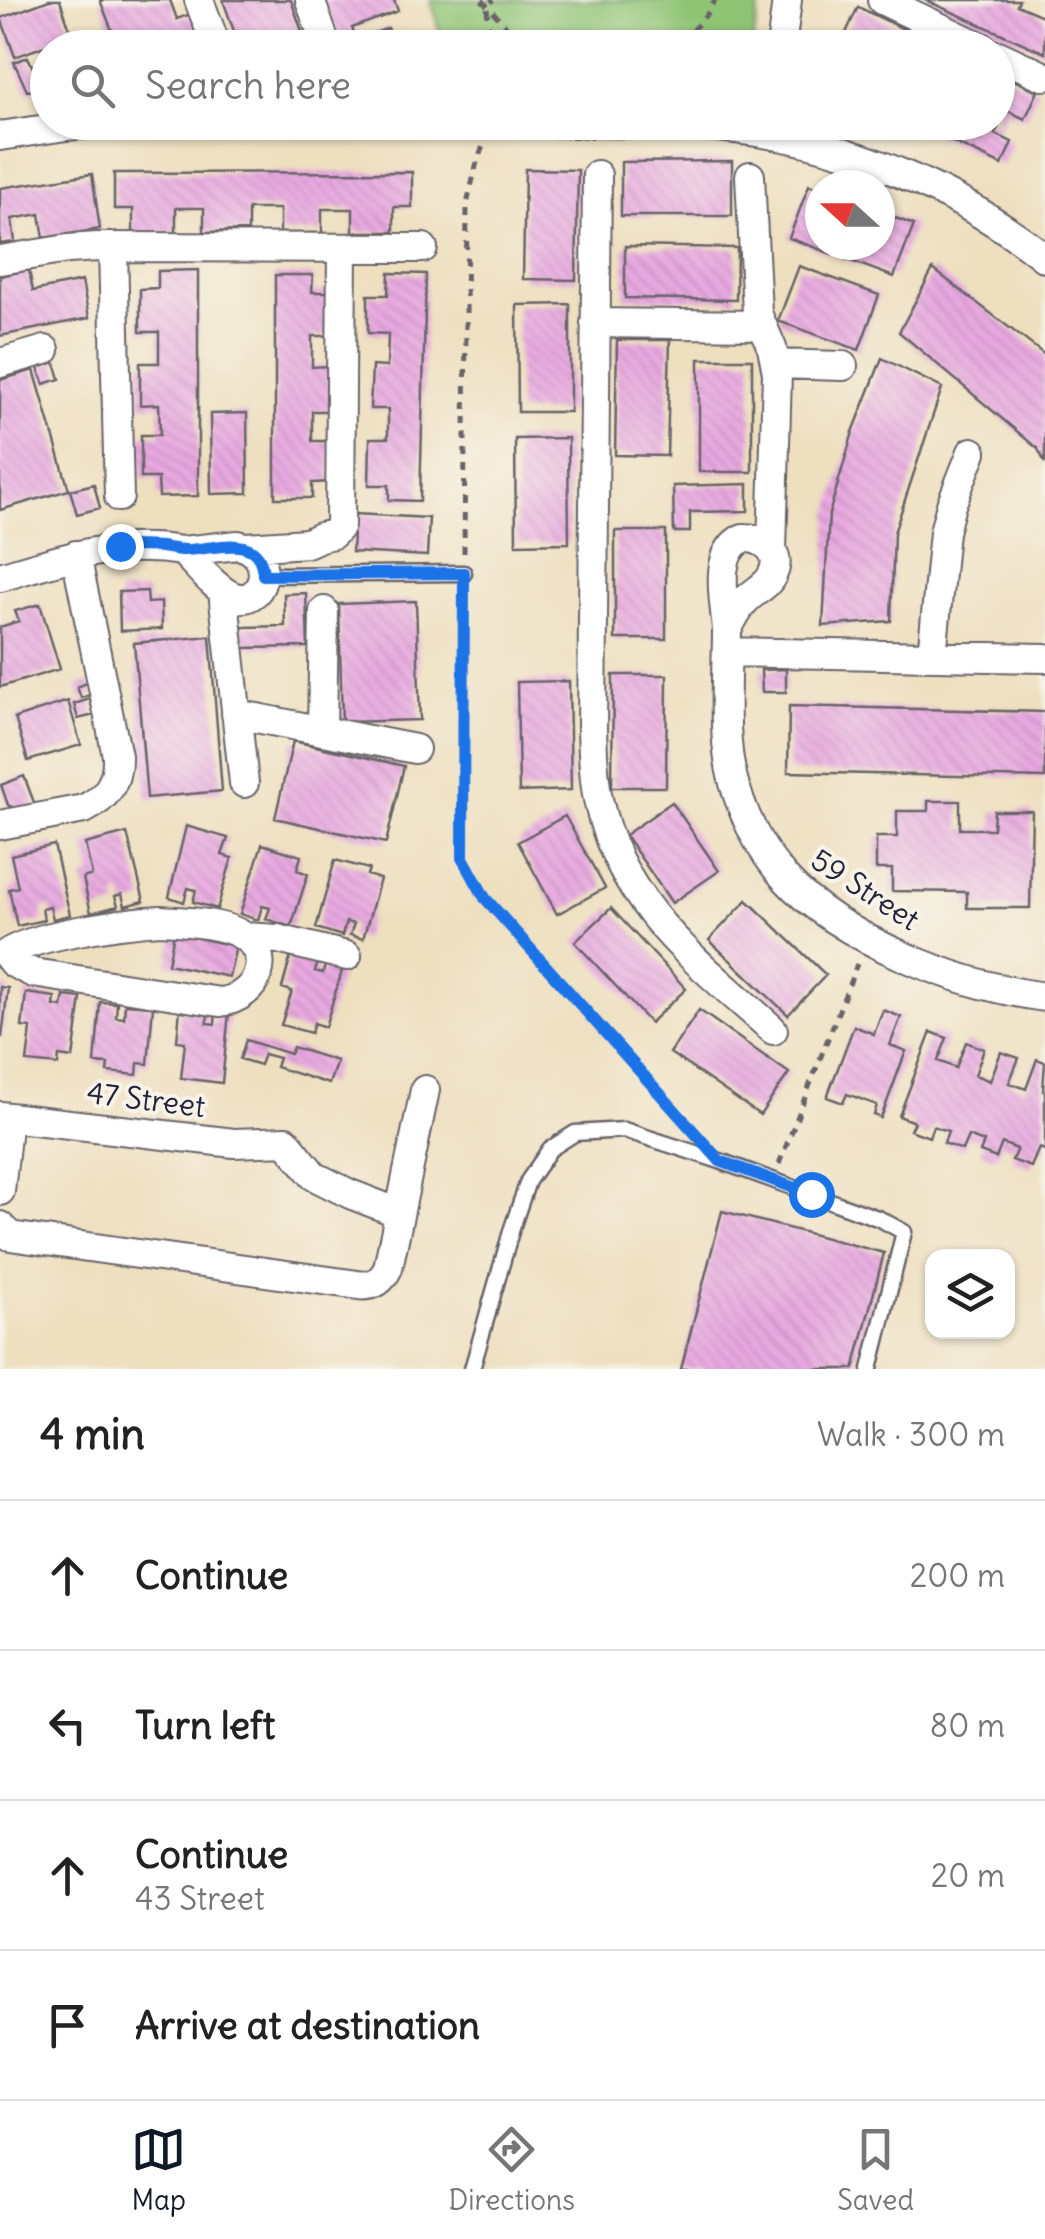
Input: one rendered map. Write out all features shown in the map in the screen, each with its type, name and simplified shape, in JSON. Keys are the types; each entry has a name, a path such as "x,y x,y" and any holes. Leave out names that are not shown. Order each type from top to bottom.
{"street":[{"path":"199,0 210,30"},
{"path":"310,0 321,30"},
{"path":"784,30 788,0"},
{"path":"882,0 944,30"},
{"path":"1015,62 1043,76"},
{"path":"0,136 30,131"},
{"path":"806,140 947,195 986,216 1045,258"},
{"path":"597,175 592,729 598,798 606,832 620,864 657,922 773,1030"},
{"path":"750,176 757,313 776,364 772,550 776,564 770,579 747,598 727,641 932,656 1045,658"},
{"path":"114,248 120,497"},
{"path":"0,260 114,248 422,248"},
{"path":"0,576 120,546 182,550 242,546 270,535 334,534 341,520 342,248"},
{"path":"596,324 760,325"},
{"path":"0,363 45,350"},
{"path":"776,364 843,366"},
{"path":"932,656 944,532 972,452"},
{"name":"59 Street","path":"772,550 762,540 737,540 728,552 723,572 732,778 744,814 762,847 785,877 812,902 867,938 946,973 1045,997"},
{"path":"182,550 224,591 246,598 259,589 263,575 260,560 242,546"},
{"path":"0,825 84,809 96,804 114,783 117,756 76,555"},
{"path":"224,591 244,783"},
{"path":"322,731 324,611"},
{"path":"236,714 415,749"},
{"path":"245,937 258,956 256,978 242,996 220,1002 33,974 3,955 33,941 150,920 224,928 245,937 278,938 347,956"},
{"path":"0,1226 17,1237 366,1286 385,1275 425,1090"},
{"path":"0,1191 4,1116"},
{"name":"47 Street","path":"4,1116 234,1143 286,1141 314,1176 399,1213"}],"lane":[{"path":"263,575 464,573"},
{"path":"472,1369 528,1180 550,1149 575,1133 624,1130 773,1180 880,1219 904,1232 870,1369"}],"path":[{"path":"693,30 715,0"},
{"path":"487,2 488,30"},
{"path":"487,2 510,30"},
{"path":"485,140 467,204 463,858 485,898 720,1161"},
{"path":"773,1180 867,938"}],"green space":[{"path":"430,0 760,0 755,30 439,30"}],"building":[{"path":"49,0 60,0 70,30 30,30 30,51 15,57 1,18"},
{"path":"100,0 170,0 177,19 193,13 199,30 112,30"},
{"path":"223,0 291,0 302,30 234,30"},
{"path":"323,0 394,0 398,11 353,30 334,30"},
{"path":"925,0 1019,0 1017,5 1045,17 1045,53 1015,40 1015,30 993,30"},
{"path":"858,7 906,30 847,30"},
{"path":"28,57 30,91 27,91 14,62"},
{"path":"1015,81 1038,91 1025,119 1015,114"},
{"path":"949,140 1008,140 1012,142 1002,165"},
{"path":"732,161 732,216 621,216 621,162"},
{"path":"525,169 578,170 576,280 523,279"},
{"path":"412,172 412,207 394,207 394,232 353,232 353,209 322,209 322,233 280,233 280,209 248,209 248,231 204,232 204,208 176,208 176,234 133,234 133,209 114,209 114,173"},
{"path":"92,174 100,229 44,238 40,214 12,219 15,242 0,244 0,188"},
{"path":"805,196 805,244 789,238"},
{"path":"895,218 914,225 894,277 848,260 895,260"},
{"path":"625,246 737,248 736,300 625,298"},
{"path":"799,266 879,295 859,350 778,321"},
{"path":"933,269 1045,355 1045,463 1038,449 899,332"},
{"path":"29,270 33,291 82,281 89,318 0,336 0,276"},
{"path":"198,270 198,496 159,497 158,478 141,478 141,435 160,435 159,404 140,405 140,363 159,363 159,332 140,332 140,289 158,288 158,271"},
{"path":"389,273 426,274 420,501 389,500 389,485 369,485 370,438 388,438 388,409 370,409 372,366 387,367 388,334 368,333 368,295 388,295"},
{"path":"275,275 313,275 312,292 332,292 332,336 312,336 312,367 330,366 330,411 312,411 312,441 330,441 330,482 312,483 312,498 275,498"},
{"path":"570,304 570,412 518,412 517,305"},
{"path":"617,340 670,340 667,456 615,455"},
{"path":"882,358 942,388 894,533 891,621 823,626 829,514 853,432"},
{"path":"699,359 752,359 752,472 699,472"},
{"path":"55,362 60,379 44,384 38,368"},
{"path":"34,370 69,490 0,510 0,380"},
{"path":"247,413 248,493 211,494 210,414"},
{"path":"568,438 569,543 516,544 515,439"},
{"path":"94,484 100,508 77,514 70,490"},
{"path":"748,484 748,511 690,512 690,532 674,532 673,486"},
{"path":"354,514 429,518 427,556 352,552"},
{"path":"615,531 666,531 666,639 615,639"},
{"path":"147,591 148,603 161,602 162,629 120,631 119,592"},
{"path":"306,593 308,647 242,648 242,627 285,626 284,594"},
{"path":"416,601 420,720 342,722 339,604"},
{"path":"40,604 60,669 0,687 0,627 19,621 15,611"},
{"path":"210,636 222,791 147,798 134,643"},
{"path":"786,669 786,692 762,692 761,670"},
{"path":"613,675 667,675 666,787 612,787"},
{"path":"569,681 571,790 519,792 517,682"},
{"path":"89,682 93,694 81,698 77,687"},
{"path":"90,699 94,715 78,719 74,704"},
{"path":"68,701 81,745 28,761 15,718"},
{"path":"789,706 1045,712 1045,778 788,772"},
{"path":"293,741 404,766 386,843 275,818"},
{"path":"24,776 35,805 20,811 8,805 1,785"},
{"path":"928,801 960,801 960,829 993,829 994,811 1032,811 1030,908 967,908 967,892 892,891 892,869 876,869 876,837 897,837 897,811 928,811"},
{"path":"672,802 719,871 672,903 625,835"},
{"path":"565,816 605,888 557,914 518,842"},
{"path":"186,826 228,838 222,855 232,858 217,909 193,902 196,890 188,888 184,902 169,897"},
{"path":"127,833 144,901 125,906 122,894 115,896 118,906 91,913 83,878 92,875 85,844"},
{"path":"262,844 301,856 297,870 308,874 291,927 266,919 270,908 262,906 258,920 240,914"},
{"path":"54,845 70,915 53,919 50,907 42,909 44,920 17,926 9,889 18,887 11,855"},
{"path":"335,860 369,869 367,875 380,879 363,939 350,935 354,924 346,922 342,936 316,928"},
{"path":"747,900 826,975 788,1015 709,940"},
{"path":"611,908 686,989 650,1023 575,942"},
{"path":"174,933 236,946 229,977 168,964"},
{"path":"292,952 319,960 315,971 323,973 326,962 343,967 325,1027 314,1023 311,1033 281,1025 292,991 282,988"},
{"path":"0,987 8,988 2,1037 0,1037"},
{"path":"26,993 55,997 54,1006 62,1007 64,996 81,998 73,1058 59,1056 58,1065 27,1062 31,1028 22,1027"},
{"path":"100,1002 117,1003 116,1017 124,1018 125,1004 153,1006 148,1064 138,1063 137,1075 107,1072 108,1064 95,1063"},
{"path":"180,1009 208,1012 207,1023 215,1024 216,1011 229,1012 222,1083 181,1078 185,1042 177,1041"},
{"path":"699,1010 789,1073 760,1115 670,1053"},
{"path":"883,1010 901,1017 890,1045 906,1051 881,1118 874,1115 877,1105 847,1094 843,1103 827,1097 854,1026 874,1034"},
{"path":"931,1032 947,1038 938,1061 956,1068 966,1042 984,1049 975,1075 990,1081 1001,1052 1019,1058 1009,1083 1026,1089 1037,1059 1045,1062 1045,1150 1039,1148 1031,1167 1012,1160 1017,1149 1002,1143 996,1158 980,1152 984,1142 968,1136 962,1150 944,1143 948,1131 933,1126 929,1137 910,1130 914,1122 899,1116"},
{"path":"246,1040 290,1054 293,1047 337,1061 329,1084 276,1067 279,1058 264,1054 260,1065 240,1059"},
{"path":"722,1211 884,1253 854,1369 681,1369"}],"route":[{"path":"120,546 182,550 238,545 260,560 263,575 464,573 463,858 485,898 720,1161 811,1194"}]}
